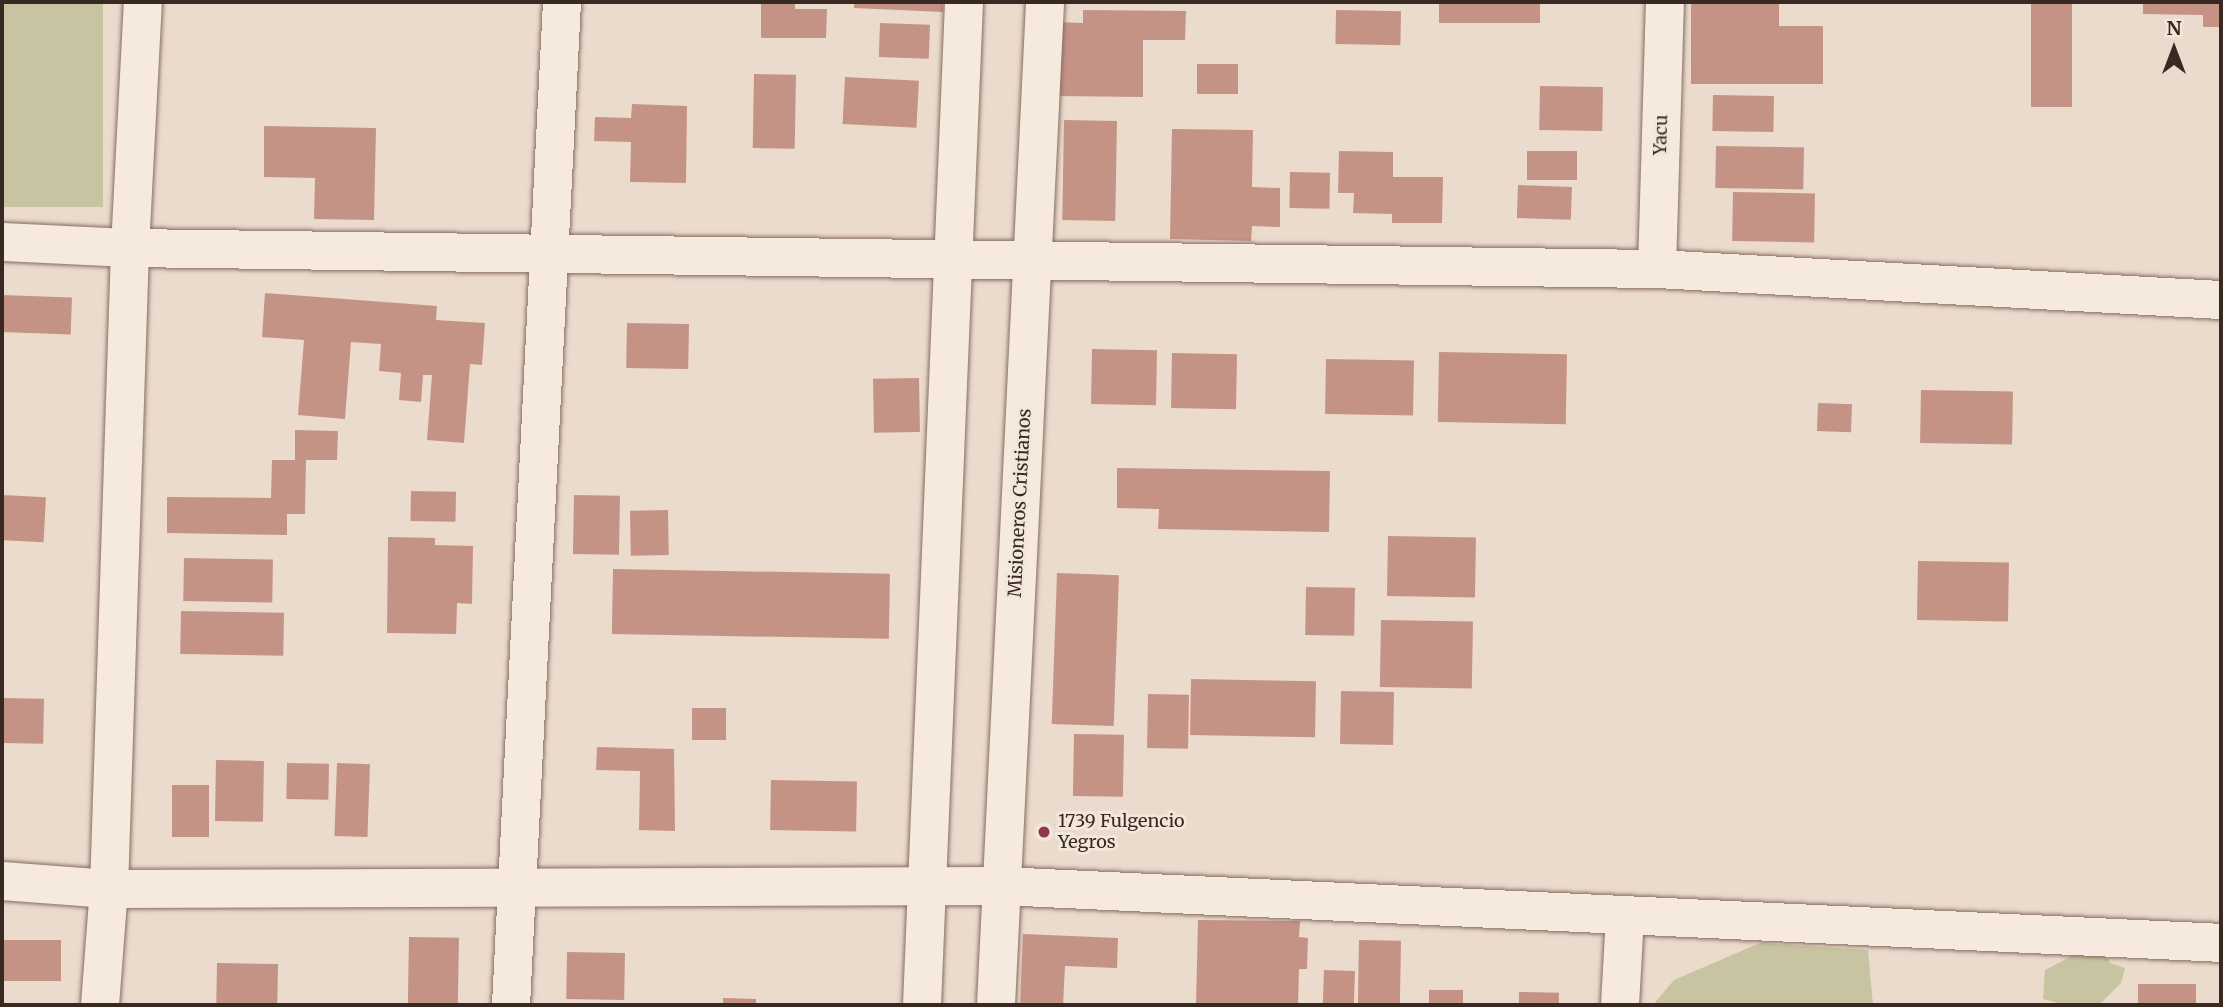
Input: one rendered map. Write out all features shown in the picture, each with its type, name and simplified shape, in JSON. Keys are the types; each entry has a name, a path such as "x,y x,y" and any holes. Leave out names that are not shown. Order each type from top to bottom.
{"street":[{"path":"100,1005 110,889 130,248 143,2"},
{"path":"511,1005 562,2"},
{"path":"922,1005 924,886 964,2"},
{"name":"Misioneros Cristianos","path":"996,1005 1045,2"},
{"name":"Yacu","path":"1657,269 1665,2"},
{"path":"2,242 130,248 953,257 1657,269 2221,300"},
{"path":"2,881 110,889 1001,886 2221,943"},
{"path":"1620,1005 1625,915"}],"shaded area":[{"path":"2,2 103,2 103,207 2,207"},
{"path":"1760,943 1868,950 1873,1005 1653,1005 1674,980"},
{"path":"2104,952 2110,963 2125,968 2121,983 2099,1005 2065,1005 2043,999 2045,970 2072,956"}],"building":[{"path":"761,2 795,2 795,9 827,9 826,38 761,38"},
{"path":"854,2 943,2 943,12 854,8"},
{"path":"1439,2 1540,2 1540,23 1439,23"},
{"path":"1691,2 1779,2 1779,26 1823,26 1823,84 1691,84"},
{"path":"2031,2 2072,2 2072,107 2031,107"},
{"path":"2143,2 2221,2 2221,27 2203,27 2203,15 2143,14"},
{"path":"1083,10 1186,11 1185,40 1143,40 1143,97 1055,96 1055,22 1083,23"},
{"path":"1336,10 1401,11 1400,45 1335,44"},
{"path":"880,23 930,25 929,59 879,57"},
{"path":"1197,64 1238,64 1238,94 1197,94"},
{"path":"754,74 796,75 795,149 753,148"},
{"path":"845,77 919,81 916,128 843,124"},
{"path":"1540,86 1603,87 1602,131 1539,130"},
{"path":"1713,95 1774,96 1773,132 1712,131"},
{"path":"632,104 687,106 686,183 630,182 631,142 594,141 595,117 631,118"},
{"path":"1064,120 1117,121 1115,221 1062,220"},
{"path":"264,126 376,128 374,220 314,219 315,178 264,177"},
{"path":"1172,129 1253,130 1252,187 1280,188 1280,227 1252,226 1251,241 1170,239"},
{"path":"1716,146 1804,148 1803,190 1715,188"},
{"path":"1339,151 1393,152 1393,177 1443,177 1442,223 1392,223 1392,214 1353,213 1354,193 1338,193"},
{"path":"1527,151 1577,151 1577,180 1527,180"},
{"path":"1290,172 1330,173 1329,209 1289,208"},
{"path":"1518,185 1572,187 1571,220 1517,218"},
{"path":"1733,192 1815,193 1814,242 1732,241"},
{"path":"265,293 437,306 436,320 485,323 482,365 470,364 464,443 427,440 432,375 423,375 421,402 399,400 401,373 379,371 381,344 351,342 345,419 298,415 304,340 262,337"},
{"path":"2,295 72,297 71,334 2,332"},
{"path":"627,323 689,324 688,369 626,368"},
{"path":"1092,349 1157,350 1156,405 1091,404"},
{"path":"1439,352 1567,354 1566,424 1438,422"},
{"path":"1172,353 1237,354 1236,409 1171,408"},
{"path":"1326,359 1414,361 1413,416 1325,414"},
{"path":"919,378 920,432 874,433 873,379"},
{"path":"1921,390 2013,392 2012,445 1920,443"},
{"path":"1818,403 1852,404 1851,432 1817,431"},
{"path":"295,430 338,431 337,460 306,460 305,514 287,514 287,535 167,533 167,497 271,498 272,460 295,460"},
{"path":"1117,468 1330,471 1329,532 1158,529 1159,509 1117,508"},
{"path":"411,491 456,492 455,522 410,521"},
{"path":"2,495 46,497 44,542 2,540"},
{"path":"574,495 620,496 619,555 573,554"},
{"path":"668,510 669,555 631,556 630,511"},
{"path":"1388,536 1476,538 1475,598 1387,596"},
{"path":"388,537 435,538 435,545 473,546 472,604 457,603 456,634 387,633"},
{"path":"184,558 273,560 272,603 183,601"},
{"path":"1918,561 2009,563 2008,622 1917,620"},
{"path":"613,569 890,574 889,639 612,634"},
{"path":"1057,573 1119,575 1114,726 1052,724"},
{"path":"1306,587 1355,588 1354,636 1305,635"},
{"path":"181,611 284,613 283,656 180,654"},
{"path":"1381,620 1473,622 1472,689 1380,687"},
{"path":"1191,679 1316,681 1315,737 1190,735"},
{"path":"1341,691 1394,692 1393,745 1340,744"},
{"path":"1148,694 1189,695 1188,749 1147,748"},
{"path":"2,698 44,699 43,744 2,743"},
{"path":"692,708 726,708 726,740 692,740"},
{"path":"1074,734 1124,735 1123,797 1073,796"},
{"path":"597,747 674,749 675,831 639,830 640,771 596,770"},
{"path":"216,760 264,761 263,822 215,821"},
{"path":"287,763 329,764 328,800 286,799"},
{"path":"337,763 370,764 367,837 334,836"},
{"path":"771,780 857,782 856,831 770,830"},
{"path":"172,785 209,785 209,837 172,837"},
{"path":"1198,920 1300,921 1299,937 1308,938 1307,969 1299,969 1298,1005 1196,1005"},
{"path":"1023,934 1118,938 1117,968 1065,966 1063,1005 1020,1005"},
{"path":"409,937 459,938 458,1005 408,1005"},
{"path":"2,940 61,940 61,981 2,981"},
{"path":"1359,940 1401,941 1400,1005 1358,1005"},
{"path":"567,952 625,953 624,1000 566,999"},
{"path":"217,963 278,964 277,1005 216,1005"},
{"path":"1324,970 1355,971 1354,1005 1323,1005"},
{"path":"2138,984 2196,984 2196,1005 2138,1005"},
{"path":"1429,990 1463,990 1463,1005 1429,1005"},
{"path":"1519,992 1559,993 1559,1005 1519,1005"},
{"path":"723,998 756,999 756,1005 723,1005"}],"place":[{"name":"1739 Fulgencio Yegros","path":"1044,832"}]}
